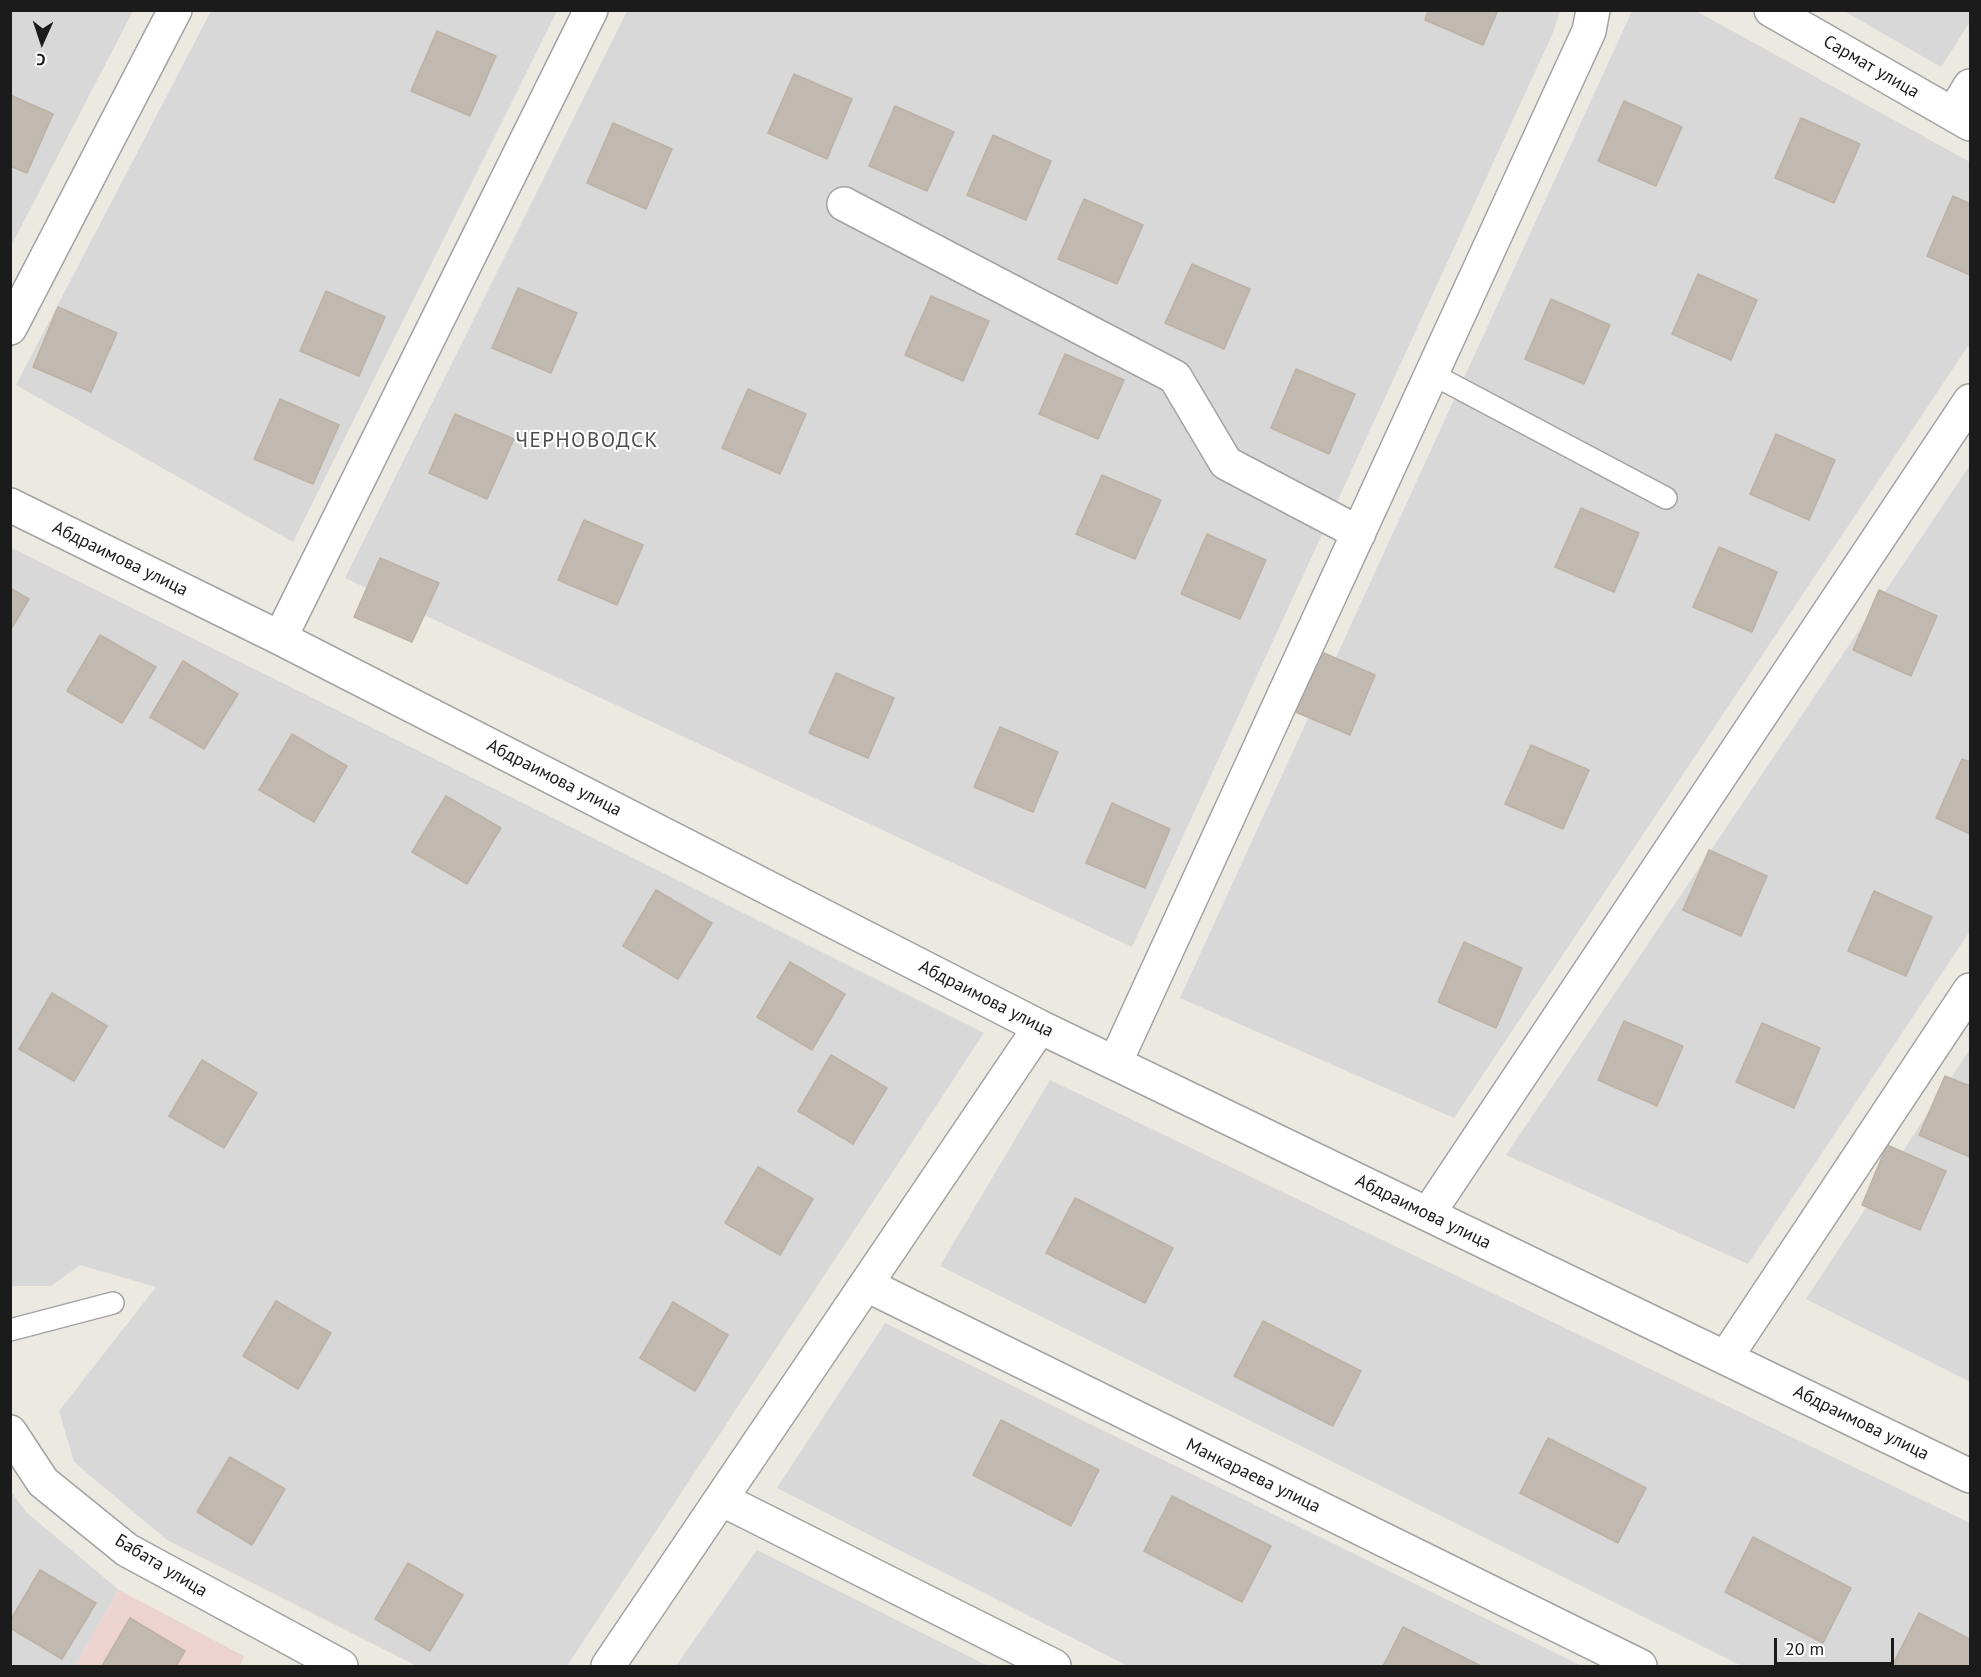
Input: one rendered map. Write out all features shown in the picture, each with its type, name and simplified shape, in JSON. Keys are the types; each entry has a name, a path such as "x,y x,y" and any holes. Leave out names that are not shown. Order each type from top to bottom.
{"street":[{"path":"10,328 175,10"},
{"path":"280,638 591,10"},
{"path":"1115,1063 1589,31 1593,10"},
{"name":"Сармат улица","path":"1771,10 1962,119"},
{"path":"1962,119 1971,86"},
{"path":"844,204 1175,377 1226,463 1359,533"},
{"path":"1428,1214 1971,401"},
{"name":"Абдраимова улица","path":"10,505 280,638 1040,1027 1971,1476"},
{"path":"1725,1358 1971,990"},
{"path":"608,1666 1040,1027"},
{"name":"Манкараева улица","path":"867,1285 1640,1666"},
{"name":"Бабата улица","path":"10,1432 43,1482 127,1550 340,1666"},
{"path":"721,1499 1054,1666"}],"lane":[{"path":"1431,374 1666,498"},
{"path":"10,1330 113,1304"}],"shaded area":[{"path":"11,11 133,11 11,246"},
{"path":"211,11 557,11 293,542 16,385"},
{"path":"627,11 1560,11 1552,35 1132,947 345,578"},
{"path":"1632,11 1696,11 1970,162 1970,343 1454,1118 1180,998"},
{"path":"1844,11 1970,11 1970,22 1941,67"},
{"path":"1970,465 1970,931 1748,1264 1506,1155"},
{"path":"10,547 984,1033 567,1666 417,1666 167,1540 74,1462 59,1411 156,1287 80,1265 51,1286 11,1286"},
{"path":"1970,1049 1970,1382 1806,1299"},
{"path":"1050,1080 1970,1523 1970,1666 1742,1666 940,1266"},
{"path":"885,1323 1582,1666 1128,1666 777,1488"},
{"path":"10,1490 26,1512 119,1590 75,1666 11,1666"},
{"path":"757,1550 988,1666 676,1666"},
{"path":"119,1590 244,1656 240,1666 75,1666"}],"building":[{"path":"1428,10 1498,10 1483,45 1425,20"},
{"path":"437,31 496,56 470,116 411,91"},
{"path":"794,74 852,99 827,159 768,133"},
{"path":"10,95 53,114 27,173 10,166"},
{"path":"1624,101 1682,127 1656,186 1598,161"},
{"path":"895,106 954,132 927,191 869,166"},
{"path":"1801,118 1860,144 1834,203 1775,178"},
{"path":"613,123 672,149 646,209 587,183"},
{"path":"993,135 1051,161 1026,220 967,195"},
{"path":"1953,196 1970,204 1970,275 1927,256"},
{"path":"1084,199 1143,225 1117,284 1058,259"},
{"path":"1192,264 1250,289 1224,349 1165,323"},
{"path":"1698,274 1757,300 1731,360 1672,334"},
{"path":"518,288 577,313 551,373 492,348"},
{"path":"326,291 385,317 359,376 300,351"},
{"path":"931,296 989,321 963,381 905,355"},
{"path":"1551,299 1610,325 1584,384 1525,359"},
{"path":"58,307 117,333 91,392 33,367"},
{"path":"1065,354 1124,380 1098,439 1039,414"},
{"path":"1296,369 1355,394 1329,454 1271,428"},
{"path":"748,389 806,414 780,474 722,448"},
{"path":"280,399 339,425 313,484 254,459"},
{"path":"455,414 514,439 487,499 429,473"},
{"path":"1776,434 1835,460 1809,520 1750,494"},
{"path":"1102,475 1161,500 1135,559 1076,534"},
{"path":"1581,508 1639,533 1614,592 1555,567"},
{"path":"584,520 643,545 617,605 558,580"},
{"path":"1207,534 1266,560 1240,619 1181,594"},
{"path":"1719,547 1777,572 1752,632 1693,607"},
{"path":"380,558 439,583 412,642 354,617"},
{"path":"10,588 29,599 10,631"},
{"path":"1879,590 1937,616 1911,676 1853,650"},
{"path":"100,635 156,667 122,723 67,691"},
{"path":"1317,650 1375,675 1350,735 1291,710"},
{"path":"183,661 238,694 204,749 150,717"},
{"path":"836,673 894,698 868,758 809,733"},
{"path":"1000,727 1058,752 1033,812 974,787"},
{"path":"292,734 347,766 314,822 259,790"},
{"path":"1531,745 1589,770 1563,829 1505,804"},
{"path":"1962,759 1970,762 1970,834 1936,818"},
{"path":"446,796 501,828 467,884 412,852"},
{"path":"1112,803 1170,829 1145,888 1086,863"},
{"path":"1709,850 1767,876 1741,936 1683,910"},
{"path":"656,890 712,923 678,979 623,946"},
{"path":"1874,891 1932,917 1906,976 1848,951"},
{"path":"1464,942 1522,968 1496,1028 1438,1002"},
{"path":"790,962 845,994 812,1050 757,1017"},
{"path":"52,993 107,1026 74,1081 19,1049"},
{"path":"1624,1021 1683,1046 1657,1106 1598,1080"},
{"path":"1762,1023 1820,1048 1794,1108 1736,1082"},
{"path":"831,1055 887,1088 853,1144 798,1111"},
{"path":"202,1060 257,1093 224,1148 169,1116"},
{"path":"1945,1076 1970,1086 1970,1157 1919,1135"},
{"path":"1887,1145 1946,1171 1920,1230 1862,1205"},
{"path":"758,1167 813,1199 780,1255 725,1223"},
{"path":"1075,1198 1173,1248 1145,1303 1046,1253"},
{"path":"276,1301 331,1333 298,1389 243,1356"},
{"path":"673,1302 728,1335 695,1391 640,1358"},
{"path":"1263,1321 1361,1371 1333,1426 1234,1376"},
{"path":"1001,1420 1099,1470 1071,1526 973,1475"},
{"path":"1548,1438 1646,1488 1618,1543 1520,1493"},
{"path":"230,1457 285,1489 252,1545 197,1512"},
{"path":"1172,1496 1271,1546 1242,1602 1144,1551"},
{"path":"1753,1537 1851,1588 1823,1643 1725,1592"},
{"path":"408,1563 463,1595 430,1651 375,1619"},
{"path":"40,1570 96,1603 62,1659 10,1628 10,1621"},
{"path":"1919,1613 1970,1639 1970,1666 1892,1666"},
{"path":"130,1618 185,1651 176,1666 102,1666"},
{"path":"1403,1627 1481,1666 1383,1666"}],"district":[{"name":"ЧЕРНОВОДСК","path":"587,441"}]}
